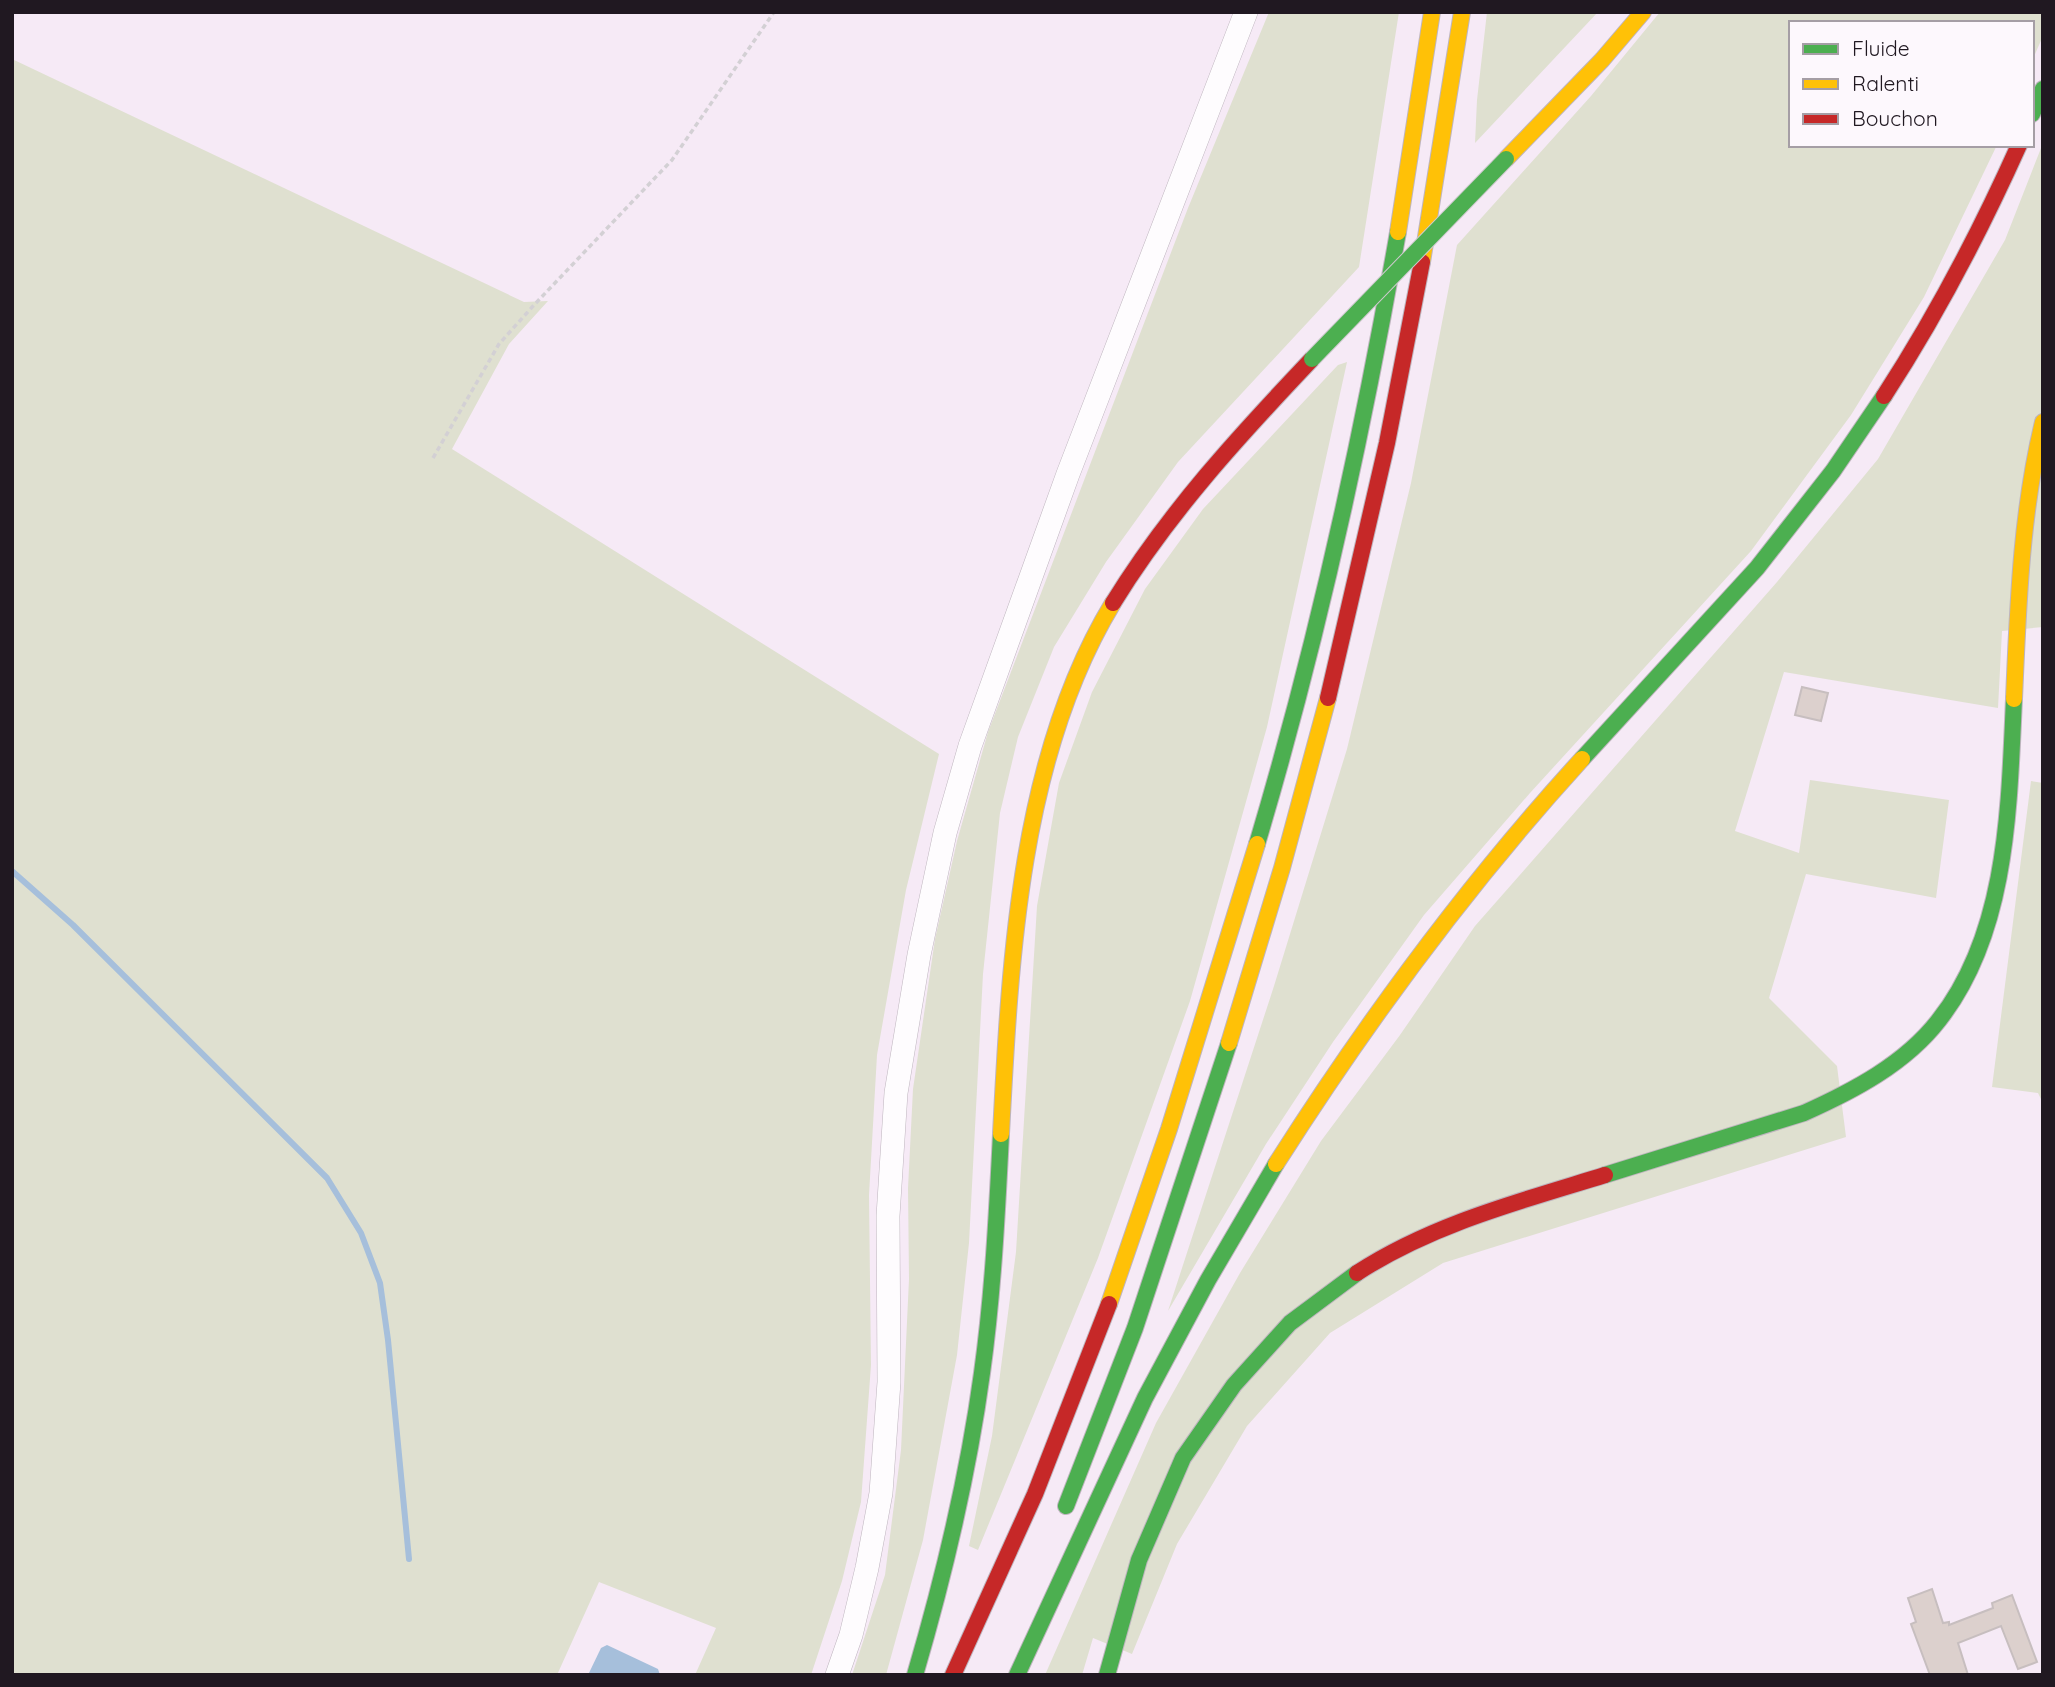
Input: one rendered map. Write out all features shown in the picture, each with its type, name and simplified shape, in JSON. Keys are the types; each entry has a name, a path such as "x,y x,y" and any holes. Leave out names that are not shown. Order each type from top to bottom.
{"main road":[{"path":"953,1675 1045,1471 1100,1329 1210,1003 1291,728 1333,555 1380,331 1407,180 1432,12"},
{"path":"1059,1524 1123,1359 1242,1009 1319,737 1387,450 1435,193 1462,12"},
{"path":"915,1675 948,1560 980,1394 993,1269 1012,959 1024,860 1046,761 1088,650 1136,567 1170,518 1214,464 1593,69 1643,12"},
{"path":"2034,109 2043,89"},
{"path":"1017,1675 1091,1507 1146,1395 1230,1241 1292,1139 1380,1009 1478,880 1563,779 1727,603 1822,484 1914,348 1959,268 2018,147"},
{"path":"1107,1675 1139,1560 1183,1458 1234,1385 1290,1323 1360,1270 1428,1235 1501,1207 1804,1113 1834,1100 1891,1065 1938,1021 1969,972 1990,916 1997,885 2010,765 2020,569 2032,473 2043,422"}],"street":[{"path":"837,1675 851,1635 864,1582 881,1493 889,1382 888,1216 896,1093 919,955 945,833 970,746 1068,474 1246,12"}],"path":[{"path":"433,458 499,344 672,160 774,12"}],"green space":[{"path":"1269,12 1399,12 1359,267 1178,462 1106,562 1054,647 1018,737 1000,813 983,974 969,1243 957,1355 923,1540 886,1675 852,1675 885,1575 901,1450 909,1279 908,1188 913,1089 935,939 957,841 988,732 1188,208"},
{"path":"1487,12 1598,12 1475,143 1477,100"},
{"path":"1660,12 2043,12 2043,36 2034,56 2034,21 1789,21 1789,147 1996,147 1924,297 1851,415 1751,551 1530,793 1424,915 1333,1042 1266,1144 1168,1311 1274,986 1347,749 1411,483 1457,245 1591,96"},
{"path":"12,59 524,302 548,301 509,344 452,449 939,754 906,890 877,1055 869,1195 871,1365 861,1502 842,1581 811,1675 695,1675 716,1628 599,1582 557,1675 12,1675"},
{"path":"2043,143 2043,627 2002,631 1998,708 1784,672 1735,831 1799,853 1810,780 1949,800 1936,898 1806,874 1769,998 1837,1066 1846,1137 1443,1263 1330,1333 1247,1426 1177,1544 1132,1654 1093,1638 1082,1675 1045,1675 1156,1423 1240,1273 1321,1141 1400,1035 1475,926 1777,582 1878,459 2005,240"},
{"path":"1347,362 1267,727 1190,1001 1098,1258 978,1550 969,1546 992,1436 1016,1252 1037,906 1059,783 1092,692 1145,589 1203,509 1338,365"},
{"path":"2031,781 2043,783 2043,1103 2038,1093 1992,1087"}],"water":[{"path":"607,1645 658,1669 660,1675 588,1675 601,1648"}],"building":[{"path":"1802,687 1828,693 1821,721 1795,715"},
{"path":"1932,1589 1943,1623 1949,1622 1949,1625 1993,1608 1992,1603 2012,1595 2037,1662 2018,1669 2001,1626 1958,1643 1968,1675 1930,1675 1911,1624 1916,1622 1908,1598"}],"waterway":[{"path":"12,871 73,925 327,1178 361,1233 380,1283 409,1559"}],"traffic: fast":[{"path":"2034,109 2043,89"},
{"path":"1312,359 1506,159"},
{"path":"1257,844 1299,693 1336,540 1398,232"},
{"path":"1582,759 1757,568 1833,471 1884,396"},
{"path":"1605,1175 1804,1113 1877,1075 1910,1050 1939,1020 1962,985 1979,948 1992,908 2006,825 2014,699"},
{"path":"1066,1506 1135,1328 1229,1043"},
{"path":"915,1675 936,1601 970,1450 992,1284 1001,1134"},
{"path":"1017,1675 1145,1398 1208,1280 1276,1164"},
{"path":"1107,1675 1139,1560 1183,1458 1234,1385 1290,1323 1357,1273"}],"traffic: slow":[{"path":"1398,232 1432,12"},
{"path":"1422,262 1462,12"},
{"path":"1506,159 1602,60 1643,12"},
{"path":"2014,699 2025,525 2043,422"},
{"path":"1001,1134 1016,929 1039,792 1058,726 1082,663 1113,603"},
{"path":"1229,1043 1282,868 1328,698"},
{"path":"1276,1164 1346,1058 1420,955 1498,855 1582,759"},
{"path":"1109,1304 1169,1129 1257,844"}],"traffic: jam":[{"path":"1884,396 1956,273 2018,147"},
{"path":"1328,698 1387,443 1422,262"},
{"path":"1113,603 1181,506 1312,359"},
{"path":"1357,1273 1446,1227 1605,1175"},
{"path":"953,1675 1035,1494 1109,1304"}]}
